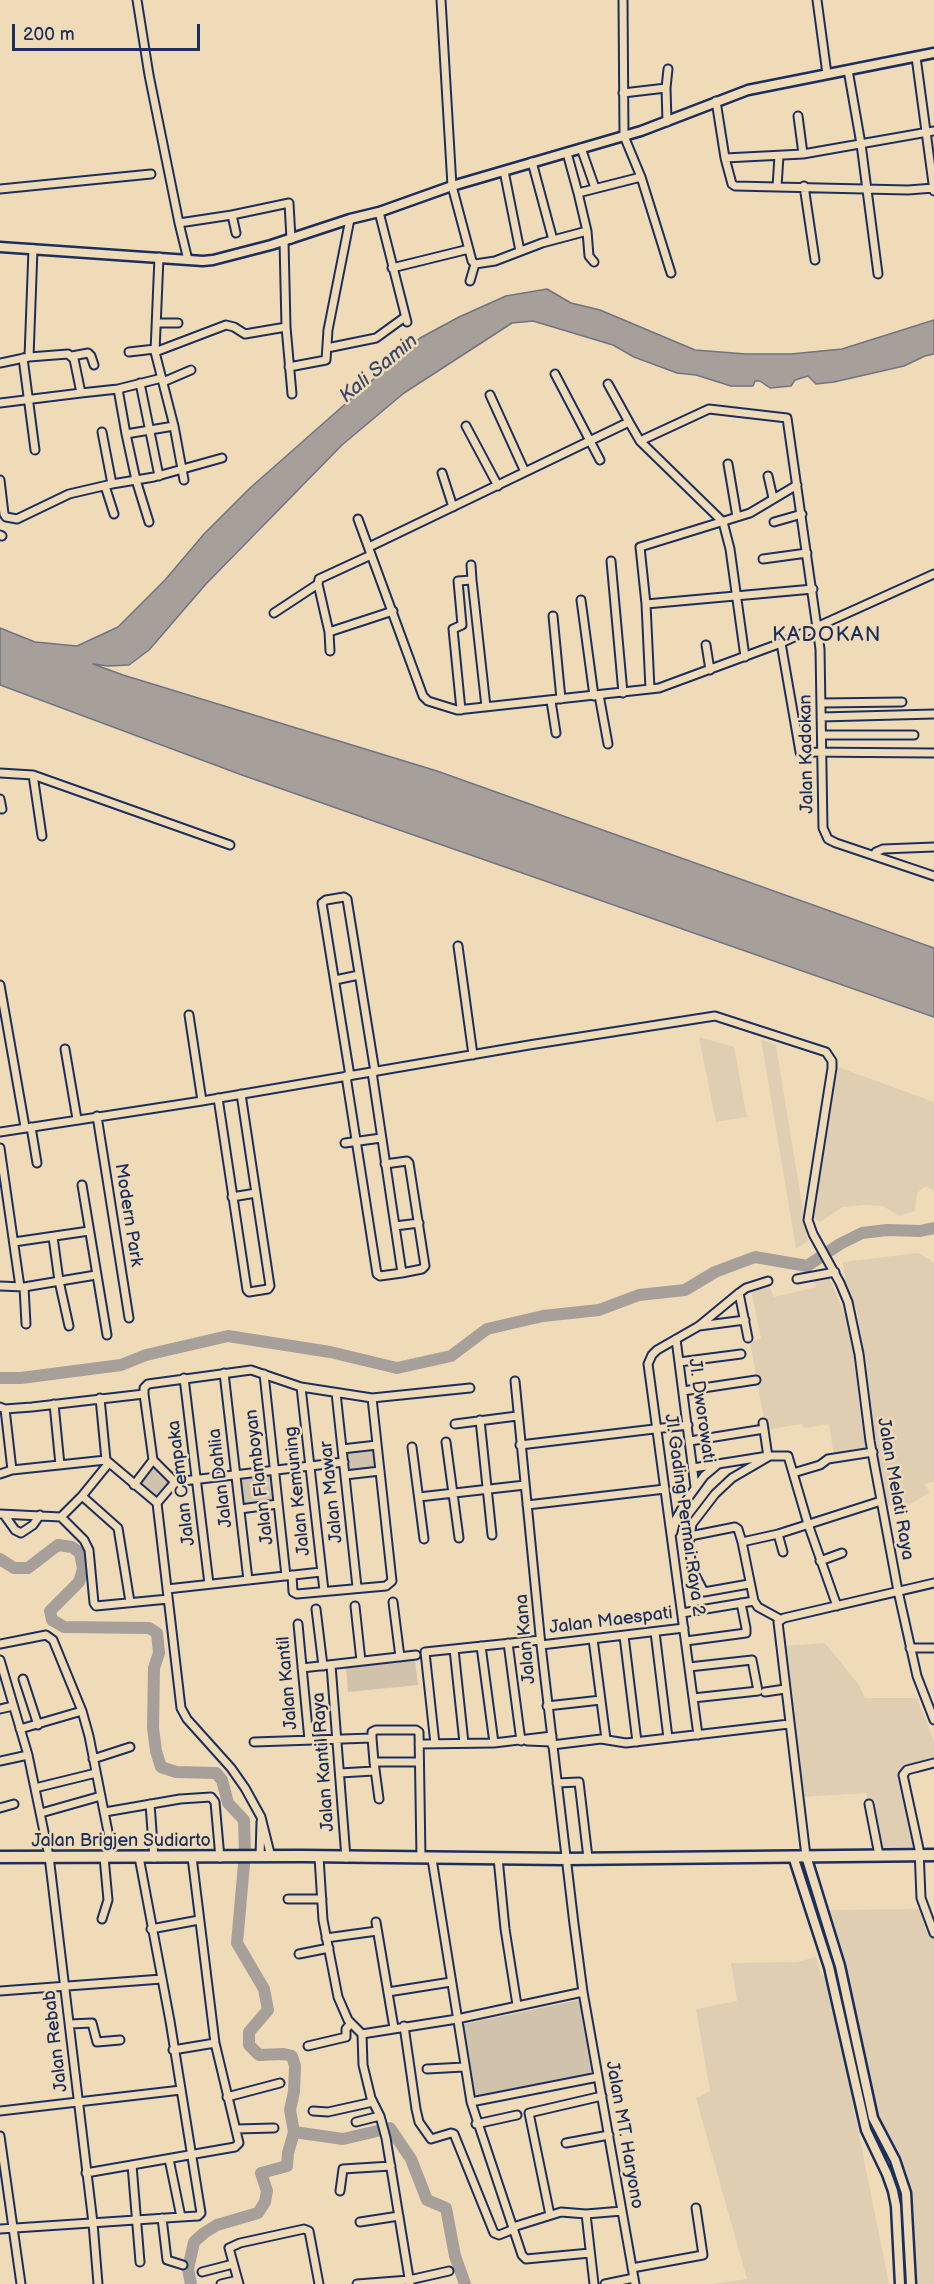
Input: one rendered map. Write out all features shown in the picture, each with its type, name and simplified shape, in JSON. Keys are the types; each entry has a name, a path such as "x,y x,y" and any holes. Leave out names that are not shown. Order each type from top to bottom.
{"main road":[{"name":"Jalan Brigjen Sudiarto","path":"0,1857 565,1859 934,1855"}],"street":[{"path":"137,0 149,75 188,260"},
{"path":"441,0 452,186 475,264 470,281"},
{"path":"623,0 624,136 641,177 671,273"},
{"path":"817,0 827,74"},
{"path":"0,247 213,260 287,240 379,212 452,186 624,136 667,122 748,90 934,52"},
{"path":"716,101 725,158 732,184 735,186 934,189 931,132 916,57"},
{"path":"667,122 668,69"},
{"path":"848,70 861,144 878,274"},
{"path":"623,93 666,88"},
{"path":"798,116 803,154"},
{"path":"725,158 803,154 931,132"},
{"path":"580,148 595,188"},
{"path":"567,153 578,193 589,256 594,262"},
{"path":"777,187 779,156"},
{"path":"532,162 553,240"},
{"path":"504,171 520,251"},
{"path":"0,189 151,174"},
{"path":"578,193 641,177"},
{"path":"804,186 815,260"},
{"path":"179,223 289,203 286,327 292,394"},
{"path":"327,348 376,338 406,320 379,212"},
{"path":"232,215 236,232"},
{"path":"289,368 327,364 329,322 350,219"},
{"path":"475,264 495,261 586,231"},
{"path":"33,249 26,357 35,450"},
{"path":"392,268 470,249"},
{"path":"159,257 155,351 174,426 184,480"},
{"path":"157,323 178,323"},
{"path":"129,352 155,351 194,339 226,325 245,334 286,327"},
{"path":"0,363 26,357 68,354 72,356 88,353 94,365"},
{"path":"72,356 81,393"},
{"path":"0,403 118,389 163,380 191,370"},
{"path":"555,374 588,441 600,460"},
{"path":"140,383 159,476"},
{"path":"608,384 640,441 723,522 730,549 745,657"},
{"path":"118,389 136,480 149,522"},
{"path":"490,395 525,472"},
{"name":"Jalan Kadokan","path":"640,441 709,409 788,418 818,627 825,835 836,843 934,876"},
{"path":"330,651 329,632 318,584 319,579 453,507 629,422"},
{"path":"126,434 174,426"},
{"path":"466,426 498,486"},
{"path":"102,432 114,514"},
{"path":"0,480 4,514 6,517 17,519 69,495 181,471 222,458"},
{"path":"728,464 736,517"},
{"path":"442,473 453,507"},
{"path":"768,476 774,498"},
{"path":"650,689 646,604 640,548 750,513 796,484"},
{"path":"774,522 802,514"},
{"path":"358,519 424,699 461,710 650,689 710,670 781,643 934,574"},
{"path":"763,559 807,553"},
{"path":"611,561 623,693"},
{"path":"471,565 486,707"},
{"path":"461,710 453,629 462,625 458,581 472,580"},
{"path":"274,613 318,584"},
{"path":"646,604 813,589"},
{"path":"581,600 608,744"},
{"path":"329,632 393,611"},
{"path":"553,616 561,699"},
{"path":"781,643 799,749 803,753 934,753"},
{"path":"706,645 710,670"},
{"path":"551,701 556,733"},
{"path":"821,703 902,702"},
{"path":"821,717 934,714"},
{"path":"822,735 914,735"},
{"path":"0,773 33,776 230,845"},
{"path":"33,776 42,837"},
{"path":"0,799 2,809"},
{"path":"874,855 883,849 934,847"},
{"path":"385,1164 408,1161 425,1266 422,1269 402,1273 380,1276 377,1274 356,1142 335,980 322,903 326,900 344,897 347,899 381,1138 385,1164 395,1226 402,1273"},
{"path":"0,1132 202,1101 472,1055 458,946"},
{"path":"335,980 359,975"},
{"path":"0,985 37,1163"},
{"path":"189,1015 202,1101"},
{"name":"Jalan Melati Raya","path":"472,1055 715,1016 826,1052 832,1061 832,1068 808,1220 813,1234 846,1293 855,1331 873,1452 898,1591 910,1648 922,1691 934,1720"},
{"path":"65,1049 77,1119"},
{"path":"218,1098 246,1290 249,1292 268,1289 270,1286 241,1094"},
{"name":"Modern Park","path":"97,1116 129,1318"},
{"path":"345,1143 381,1138"},
{"path":"0,1148 26,1324"},
{"path":"82,1185 107,1335"},
{"path":"232,1197 256,1193"},
{"path":"395,1226 418,1223"},
{"path":"14,1242 89,1231"},
{"path":"53,1237 59,1281 69,1326"},
{"path":"797,1279 835,1272"},
{"path":"0,1288 22,1287 96,1275"},
{"path":"699,1326 739,1293 768,1281"},
{"path":"739,1293 748,1338"},
{"path":"699,1326 745,1320"},
{"name":"Jl. Gading Permai Raya 2","path":"698,1735 649,1360 657,1350 699,1326"},
{"name":"Jl. Dworowati","path":"676,1339 695,1487"},
{"path":"679,1362 741,1354"},
{"path":"175,1482 153,1460 144,1395 144,1388 148,1384 251,1370 301,1387 372,1398 470,1388"},
{"name":"Jalan Dahlia","path":"224,1373 248,1580"},
{"name":"Jalan Flamboyan","path":"264,1374 278,1504 289,1575"},
{"name":"Jalan Cempaka","path":"184,1378 209,1584"},
{"path":"683,1391 756,1380"},
{"name":"Jalan Kana","path":"515,1381 565,1859"},
{"name":"Jalan Kemuning","path":"301,1387 324,1591"},
{"name":"Jalan Mawar","path":"336,1393 357,1587"},
{"path":"12,1470 3,1408 144,1395"},
{"path":"61,1517 82,1496 107,1462 100,1398"},
{"path":"289,1575 295,1594 386,1586 391,1583 372,1398"},
{"path":"54,1404 60,1465"},
{"path":"455,1424 517,1416"},
{"path":"480,1420 492,1534"},
{"path":"520,1445 688,1425"},
{"path":"690,1441 763,1426 768,1456"},
{"path":"446,1442 459,1538"},
{"path":"342,1449 377,1445"},
{"path":"412,1447 424,1539"},
{"path":"793,1473 820,1466 828,1458 873,1452"},
{"path":"693,1468 786,1455 837,1606"},
{"path":"749,1584 704,1592 692,1569 690,1536 692,1524 697,1515 715,1494 732,1478 768,1456"},
{"path":"134,1485 153,1460"},
{"path":"93,1461 94,1469 100,1473"},
{"path":"0,1474 12,1470 93,1461 107,1462 157,1503 181,1708 194,1728 240,1781 261,1817 256,1857"},
{"path":"157,1503 175,1482 344,1461"},
{"path":"672,1534 682,1507 695,1487 718,1464"},
{"path":"345,1475 380,1471"},
{"path":"419,1497 525,1485"},
{"path":"527,1505 665,1489"},
{"path":"82,1496 118,1528 130,1602"},
{"path":"742,1542 778,1534 882,1501"},
{"path":"240,1509 278,1504"},
{"path":"2,1515 15,1530 21,1533 33,1525 40,1515"},
{"path":"2,1515 61,1517 84,1540 89,1550 95,1605 168,1599"},
{"path":"690,1536 735,1527 738,1529 754,1601 758,1607 780,1619 934,1583"},
{"path":"778,1534 783,1552"},
{"path":"820,1560 842,1553"},
{"path":"167,1589 321,1572"},
{"path":"682,1613 754,1601"},
{"path":"393,1602 400,1657"},
{"path":"686,1641 746,1632 743,1603"},
{"path":"355,1606 361,1661"},
{"path":"316,1609 322,1666"},
{"path":"780,1619 777,1628 806,1856 840,1966 873,2118 899,2170 907,2204 911,2284"},
{"name":"Jalan Kantil","path":"298,1624 309,1740"},
{"name":"Jalan Maespati","path":"435,1744 424,1654 428,1652 508,1643 593,1639 684,1628"},
{"path":"655,1632 668,1738"},
{"path":"0,1644 46,1635 51,1637 82,1711 105,1812 109,1857 108,1900 102,1919"},
{"path":"624,1636 637,1742"},
{"path":"593,1639 606,1740"},
{"path":"508,1643 523,1741"},
{"path":"481,1646 494,1743"},
{"path":"910,1648 934,1648"},
{"path":"454,1649 464,1743"},
{"path":"302,1668 416,1655"},
{"name":"Jalan Rebab","path":"0,1660 28,1755 49,1856 93,2223 98,2284"},
{"path":"689,1667 753,1660 761,1691"},
{"name":"Jalan Kantil Raya","path":"332,1665 346,1858"},
{"path":"23,1678 38,1725"},
{"path":"693,1698 785,1689"},
{"path":"548,1706 601,1700"},
{"path":"0,1709 13,1706"},
{"path":"20,1729 82,1711"},
{"path":"419,1744 606,1740 620,1743 789,1724"},
{"path":"379,1799 374,1771 372,1732 376,1730 416,1730 419,1732 419,1762 427,1859 452,1982 464,2067 476,2124 524,2258 590,2253"},
{"path":"254,1742 372,1738"},
{"path":"93,1759 130,1747"},
{"path":"0,1761 28,1755"},
{"path":"374,1762 419,1762"},
{"path":"934,1763 907,1770 903,1775 919,1855 921,1898 934,1933"},
{"path":"340,1773 374,1771"},
{"path":"35,1788 96,1773"},
{"path":"556,1783 579,1782 588,1858"},
{"path":"41,1812 101,1796"},
{"path":"105,1812 211,1797 215,1802 220,1858"},
{"path":"0,1808 14,1804"},
{"path":"150,1804 154,1858"},
{"path":"869,1804 879,1855"},
{"path":"793,1856 829,1967 866,2130 887,2174 896,2205 899,2280 910,2274"},
{"path":"0,2229 198,2216 202,2210 139,1857"},
{"path":"86,2173 238,2145 215,2043 192,1857"},
{"path":"319,1857 326,1938 338,1997 351,2023 362,2034 363,2065 386,2138 410,2282"},
{"path":"498,1858 506,1936 517,2005"},
{"name":"Jalan MT. Haryono","path":"565,1859 583,1992 634,2281"},
{"path":"288,1899 322,1899"},
{"path":"151,1929 199,1920"},
{"path":"376,1923 394,2028"},
{"path":"326,1938 377,1931"},
{"path":"299,1954 329,1948"},
{"path":"0,1992 162,1979"},
{"path":"388,1992 452,1982"},
{"path":"362,2034 457,2019 583,1992"},
{"path":"70,2024 92,2023 97,2042 120,2040"},
{"path":"308,2046 346,2037 346,2029 351,2023"},
{"path":"404,2026 419,2122 432,2139 454,2134 494,2233 499,2235 513,2228 567,2211 586,2214 622,2211"},
{"path":"173,2050 215,2043"},
{"path":"427,2069 464,2067"},
{"path":"471,2102 598,2077"},
{"path":"227,2097 280,2083"},
{"path":"0,2111 181,2090"},
{"path":"550,2215 529,2113 602,2096"},
{"path":"313,2111 328,2112 373,2102"},
{"path":"476,2124 517,2115"},
{"path":"356,2122 380,2116"},
{"path":"236,2129 274,2128"},
{"path":"566,2143 609,2135"},
{"path":"0,2136 21,2284"},
{"path":"169,2159 181,2217"},
{"path":"132,2165 140,2262"},
{"path":"340,2191 343,2169 391,2166"},
{"path":"896,2205 907,2204"},
{"path":"632,2268 703,2255 696,2208"},
{"path":"586,2214 594,2284"},
{"path":"360,2222 399,2216"},
{"path":"162,2218 167,2261 183,2265"},
{"path":"221,2284 238,2282 229,2251 230,2247 306,2229 310,2233 319,2284"},
{"path":"202,2272 233,2264"},
{"path":"357,2284 410,2282 449,2271"},
{"path":"605,2284 634,2281"}],"shaded area":[{"path":"547,289 571,303 600,310 695,350 746,354 791,354 842,349 934,320 934,354 904,366 834,382 816,384 808,376 795,380 791,386 770,388 760,381 755,381 753,386 731,386 696,375 677,373 634,357 613,345 533,321 512,323 404,393 342,445 206,584 149,650 129,665 93,664 437,771 934,948 934,1017 242,775 0,685 0,628 35,642 77,646 118,627 250,488 420,338 506,296"},
{"path":"699,1037 734,1047 747,1117 716,1122"},
{"path":"761,1039 776,1045 808,1241 796,1249"},
{"path":"838,1067 934,1102 934,1191 926,1186 917,1193 915,1211 899,1216 883,1206 865,1205 843,1207 820,1222 810,1215"},
{"path":"918,1253 934,1262 934,1482 924,1484 930,1492 902,1509 898,1503 888,1506 877,1460 857,1311 845,1281 843,1262"},
{"path":"829,1277 850,1326 861,1419 868,1450 834,1457 829,1424 804,1428 802,1424 766,1430 750,1342 761,1338 751,1290 769,1286 774,1297 816,1287 814,1281"},
{"path":"374,1448 377,1468 348,1471 346,1451"},
{"path":"153,1466 171,1481 156,1499 138,1484"},
{"path":"271,1474 275,1501 244,1505 240,1478"},
{"path":"825,1643 859,1685 865,1698 917,1698 934,1741 934,1758 906,1767 899,1775 915,1848 881,1851 866,1793 800,1797 784,1646"},
{"path":"415,1660 418,1685 348,1692 346,1666"},
{"path":"920,1909 934,1939 934,2284 916,2284 914,2211 905,2172 879,2122 847,1981 828,1910"},
{"path":"816,1957 821,1975 827,1976 889,2284 712,2284 747,2279 696,2098 710,2091 696,2009 737,2001 731,1963 797,1962"},
{"path":"579,2000 592,2077 474,2102 460,2025"}],"waterway":[{"path":"0,1378 21,1378 121,1365 146,1355 228,1336 330,1352 397,1368 451,1356 487,1329 543,1316 599,1310 639,1295 685,1290 715,1272 755,1257 807,1266 840,1244 862,1233 887,1230 920,1231 934,1228"},
{"path":"0,1559 14,1568 28,1568 58,1545 72,1547 80,1553 83,1569 79,1582 50,1611 52,1620 64,1627 149,1628 157,1633 159,1653 154,1668 153,1728 161,1767 176,1772 216,1773 222,1780 228,1803 244,1820 245,1853 237,1943 264,1989 268,2010 249,2032 249,2045 259,2055 292,2056 295,2066 294,2092 290,2110 294,2132 287,2166 261,2173 267,2191 265,2202 258,2213 217,2225 194,2242 188,2269 191,2284"},
{"path":"294,2132 343,2139 390,2128 411,2159 427,2200 446,2208 455,2256 465,2284"}],"district":[{"name":"KADOKAN","path":"827,636"}],"water label":[{"name":"Kali Samin","path":"379,369"}]}
